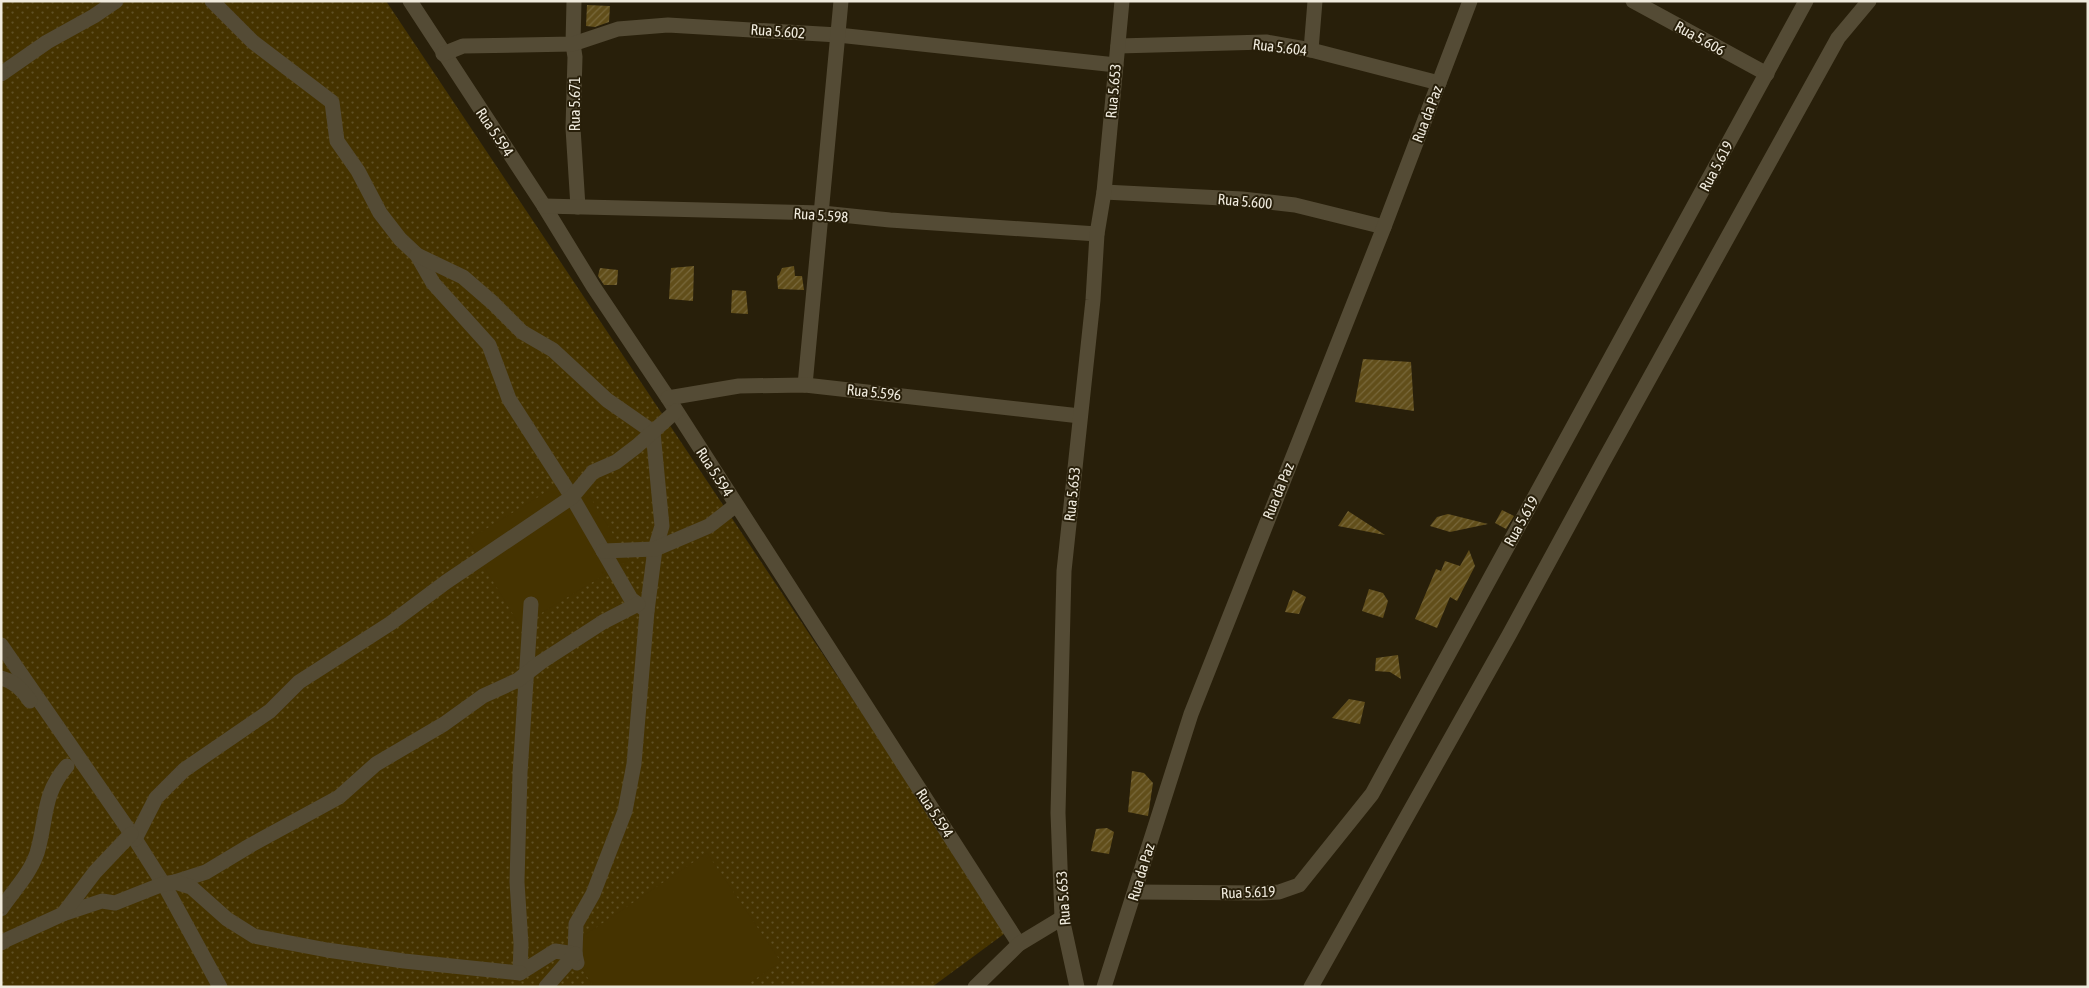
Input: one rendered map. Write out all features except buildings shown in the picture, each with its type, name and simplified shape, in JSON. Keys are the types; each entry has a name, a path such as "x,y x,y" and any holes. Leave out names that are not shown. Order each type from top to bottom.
{"street":[{"path":"1,74 47,42 94,16 116,1"},
{"path":"212,1 254,42 332,102 337,141 358,171 380,212 400,239 417,255 463,277 522,332 553,350 607,400 653,432 662,526 642,607 634,764 626,801 593,894 576,924 576,959 546,987"},
{"name":"Rua 5.594","path":"410,1 1019,944"},
{"name":"Rua 5.671","path":"574,1 573,128 578,207"},
{"path":"805,385 841,1"},
{"name":"Rua 5.653","path":"1077,987 1062,918 1058,813 1064,570 1122,1"},
{"path":"1311,50 1315,1"},
{"name":"Rua da Paz","path":"1104,987 1190,714 1384,227 1470,1"},
{"name":"Rua 5.606","path":"1633,1 1767,74"},
{"name":"Rua 5.619","path":"1135,892 1260,893 1279,892 1299,885 1372,794 1806,1"},
{"path":"1311,987 1504,643 1838,38 1869,1"},
{"name":"Rua 5.602","path":"443,54 463,46 573,44 618,29 668,25 838,35 1116,65"},
{"name":"Rua 5.604","path":"1118,46 1266,42 1311,50 1439,83"},
{"name":"Rua 5.600","path":"1104,192 1242,199 1295,206 1384,227"},
{"name":"Rua 5.598","path":"544,206 822,213 890,220 1098,234"},
{"path":"417,255 433,284 489,345 509,398 572,497 631,599 642,607"},
{"name":"Rua 5.596","path":"668,398 739,386 805,385 1080,416"},
{"path":"63,914 95,872 133,837 156,798 184,770 270,711 299,682 391,623 446,582 572,497 593,472 616,462 676,411"},
{"path":"603,551 655,549 709,526 736,505"},
{"path":"520,973 521,944 517,882 520,772 531,604"},
{"path":"1,943 63,914 102,901 115,903 169,883 206,872 339,797 376,764 444,724 483,696 518,680 603,622 642,607"},
{"path":"1,644 133,837 169,883 220,987"},
{"path":"1,678 8,680 22,690 44,723 61,731"},
{"path":"1,909 19,885 36,854 46,802 58,776 67,766"},
{"path":"169,883 191,887 228,919 254,936 327,950 404,961 520,973 555,951 576,959"},
{"path":"975,987 1019,944 1062,918"}],"shaded area":[{"path":"1,1 386,1 1008,931 932,987 1,987"},
{"path":"576,474 629,560 520,626 468,540"},
{"path":"707,853 781,962 743,987 594,987 567,947"}]}
